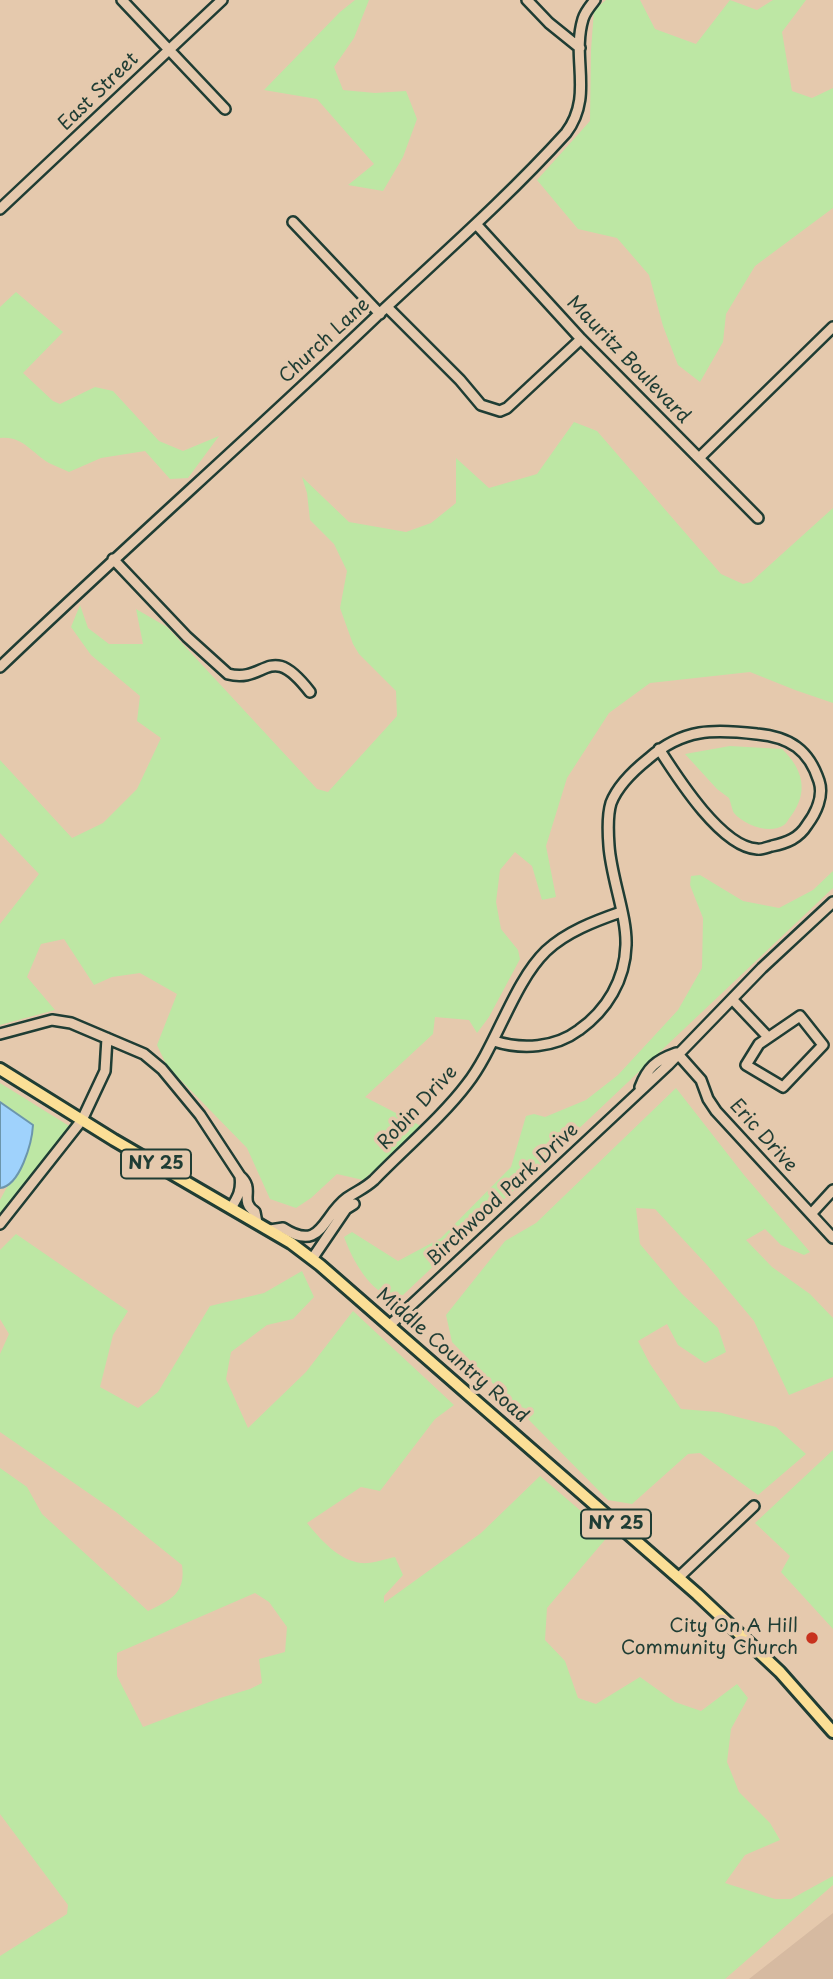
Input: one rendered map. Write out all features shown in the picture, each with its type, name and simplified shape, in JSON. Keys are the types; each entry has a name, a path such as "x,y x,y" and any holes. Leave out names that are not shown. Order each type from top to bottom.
{"main road":[{"name":"Middle Country Road","path":"0,1069 270,1230 312,1259 678,1578 780,1672 833,1732"}],"street":[{"path":"122,0 225,108"},
{"name":"East Street","path":"0,209 222,0"},
{"path":"527,0 549,23 580,48"},
{"name":"Church Lane","path":"0,667 476,224 545,156 576,120 580,107 583,17 595,0"},
{"path":"293,222 485,407 500,411 507,408 580,339"},
{"name":"Mauritz Boulevard","path":"476,224 580,339 758,518"},
{"path":"699,458 833,327"},
{"path":"113,559 187,637 228,674 237,677 272,665 281,665 299,678 310,692"},
{"path":"494,1041 511,1046 537,1046 567,1040 591,1022 608,1003 621,974 626,944 609,853 611,803 627,777 659,749 695,732 730,731 773,735 797,746 814,765 822,790 815,814 801,835 784,844 757,850 738,844 682,785 659,749"},
{"name":"Birchwood Park Drive","path":"390,1325 639,1090 664,1074 677,1053 833,902"},
{"name":"Robin Drive","path":"312,1259 333,1229 342,1222 361,1192 468,1084 528,975 545,951 571,933 621,912"},
{"path":"732,999 768,1037"},
{"path":"800,1016 823,1045 783,1087 746,1065 759,1044 768,1037 800,1016"},
{"path":"0,1034 52,1020 71,1023 144,1054 162,1069 200,1115 247,1185 249,1190 246,1202 248,1208 255,1212 257,1223"},
{"path":"0,1224 82,1120 105,1071 107,1038"},
{"name":"Birchwood Park Drive","path":"639,1090 645,1072 659,1059 677,1053"},
{"name":"Eric Drive","path":"677,1053 701,1080 712,1106 833,1238"},
{"path":"231,1208 239,1195 240,1177"},
{"path":"811,1214 833,1190"},
{"name":"Robin Drive","path":"270,1230 283,1228 295,1236 312,1235 320,1231 347,1198 361,1192"},
{"path":"678,1578 754,1506"}],"shaded area":[{"path":"833,1913 833,1979 749,1979"}],"green space":[{"path":"355,0 369,0 354,38 334,67 343,90 375,93 406,91 417,119 403,157 383,191 348,185 374,164 317,99 264,90"},
{"path":"606,0 640,0 655,29 696,44 730,0 757,10 773,0 806,0 782,32 792,91 812,98 833,88 833,208 755,266 726,314 723,342 700,382 678,365 663,326 649,275 617,238 578,229 537,180 590,121 594,10"},
{"path":"16,292 63,332 23,373 53,401 60,404 95,387 113,391 159,441 183,451 219,436 188,478 170,479 145,451 101,458 69,472 49,463 15,439 0,438 0,307"},
{"path":"574,422 597,431 721,574 743,584 751,582 833,508 833,703 750,672 650,683 609,713 567,778 546,846 556,897 542,900 532,866 515,852 500,870 496,902 501,929 518,950 520,959 489,1017 477,1033 469,1020 435,1017 433,1034 365,1097 423,1127 363,1180 337,1174 296,1208 270,1199 247,1148 167,1066 157,1045 177,994 140,973 112,977 94,985 64,939 41,944 27,977 55,1010 0,1025 0,924 39,874 0,833 0,760 72,838 103,823 137,789 161,738 137,721 140,696 91,655 71,627 80,605 88,628 109,644 143,644 136,609 167,627 317,789 328,792 397,716 396,691 359,654 353,644 340,608 347,571 334,544 310,520 302,477 349,522 406,532 431,523 456,503 456,458 489,488 537,474"},
{"path":"730,746 782,749 795,765 802,790 797,807 784,825 765,829 738,817 733,812 729,798 717,789 685,754"},
{"path":"833,871 833,888 403,1295 395,1299 386,1295 363,1274 344,1237 352,1232 398,1261 441,1238 511,1167 526,1116 534,1114 545,1117 586,1100 618,1075 678,1010 702,968 703,918 690,885 691,876 700,875 743,901 779,908 813,890"},
{"path":"0,1083 74,1129 0,1224 0,1200 26,1152 32,1126 0,1101"},
{"path":"676,1088 744,1175 810,1252 804,1255 781,1245 765,1229 746,1240 772,1267 810,1294 833,1318 833,1377 789,1395 754,1321 655,1209 636,1208 640,1244 682,1294 718,1328 726,1352 705,1363 678,1345 667,1324 638,1341 650,1364 681,1409 718,1412 776,1427 806,1454 758,1495 700,1453 688,1454 632,1504 608,1500 452,1342 446,1315 505,1241 536,1223"},
{"path":"16,1234 128,1311 113,1335 100,1387 138,1408 158,1392 210,1306 264,1293 302,1271 314,1297 293,1319 267,1325 231,1352 226,1379 248,1428 306,1372 353,1311 454,1405 435,1419 380,1491 361,1487 307,1523 312,1529 331,1548 353,1561 370,1563 395,1557 403,1575 384,1596 384,1603 481,1533 540,1476 609,1535 547,1608 545,1640 565,1661 578,1698 596,1704 640,1677 675,1702 701,1711 737,1684 748,1698 731,1729 727,1762 739,1792 770,1823 780,1840 745,1855 725,1883 775,1899 791,1899 833,1876 833,1885 725,1979 0,1979 0,1956 67,1914 68,1905 0,1814 0,1468 27,1487 42,1514 148,1611 175,1594 183,1575 182,1565 116,1512 0,1432 0,1354 9,1334 0,1319 0,1250","holes":["255,1593 269,1602 287,1627 285,1652 259,1659 262,1683 143,1727 117,1676 117,1653"]},
{"path":"833,1450 833,1629 781,1572 790,1556 755,1523"}],"water":[{"path":"0,1102 33,1125 19,1172 13,1180 0,1188"}],"place":[{"name":"City On A Hill Community Church","path":"812,1638"}]}
